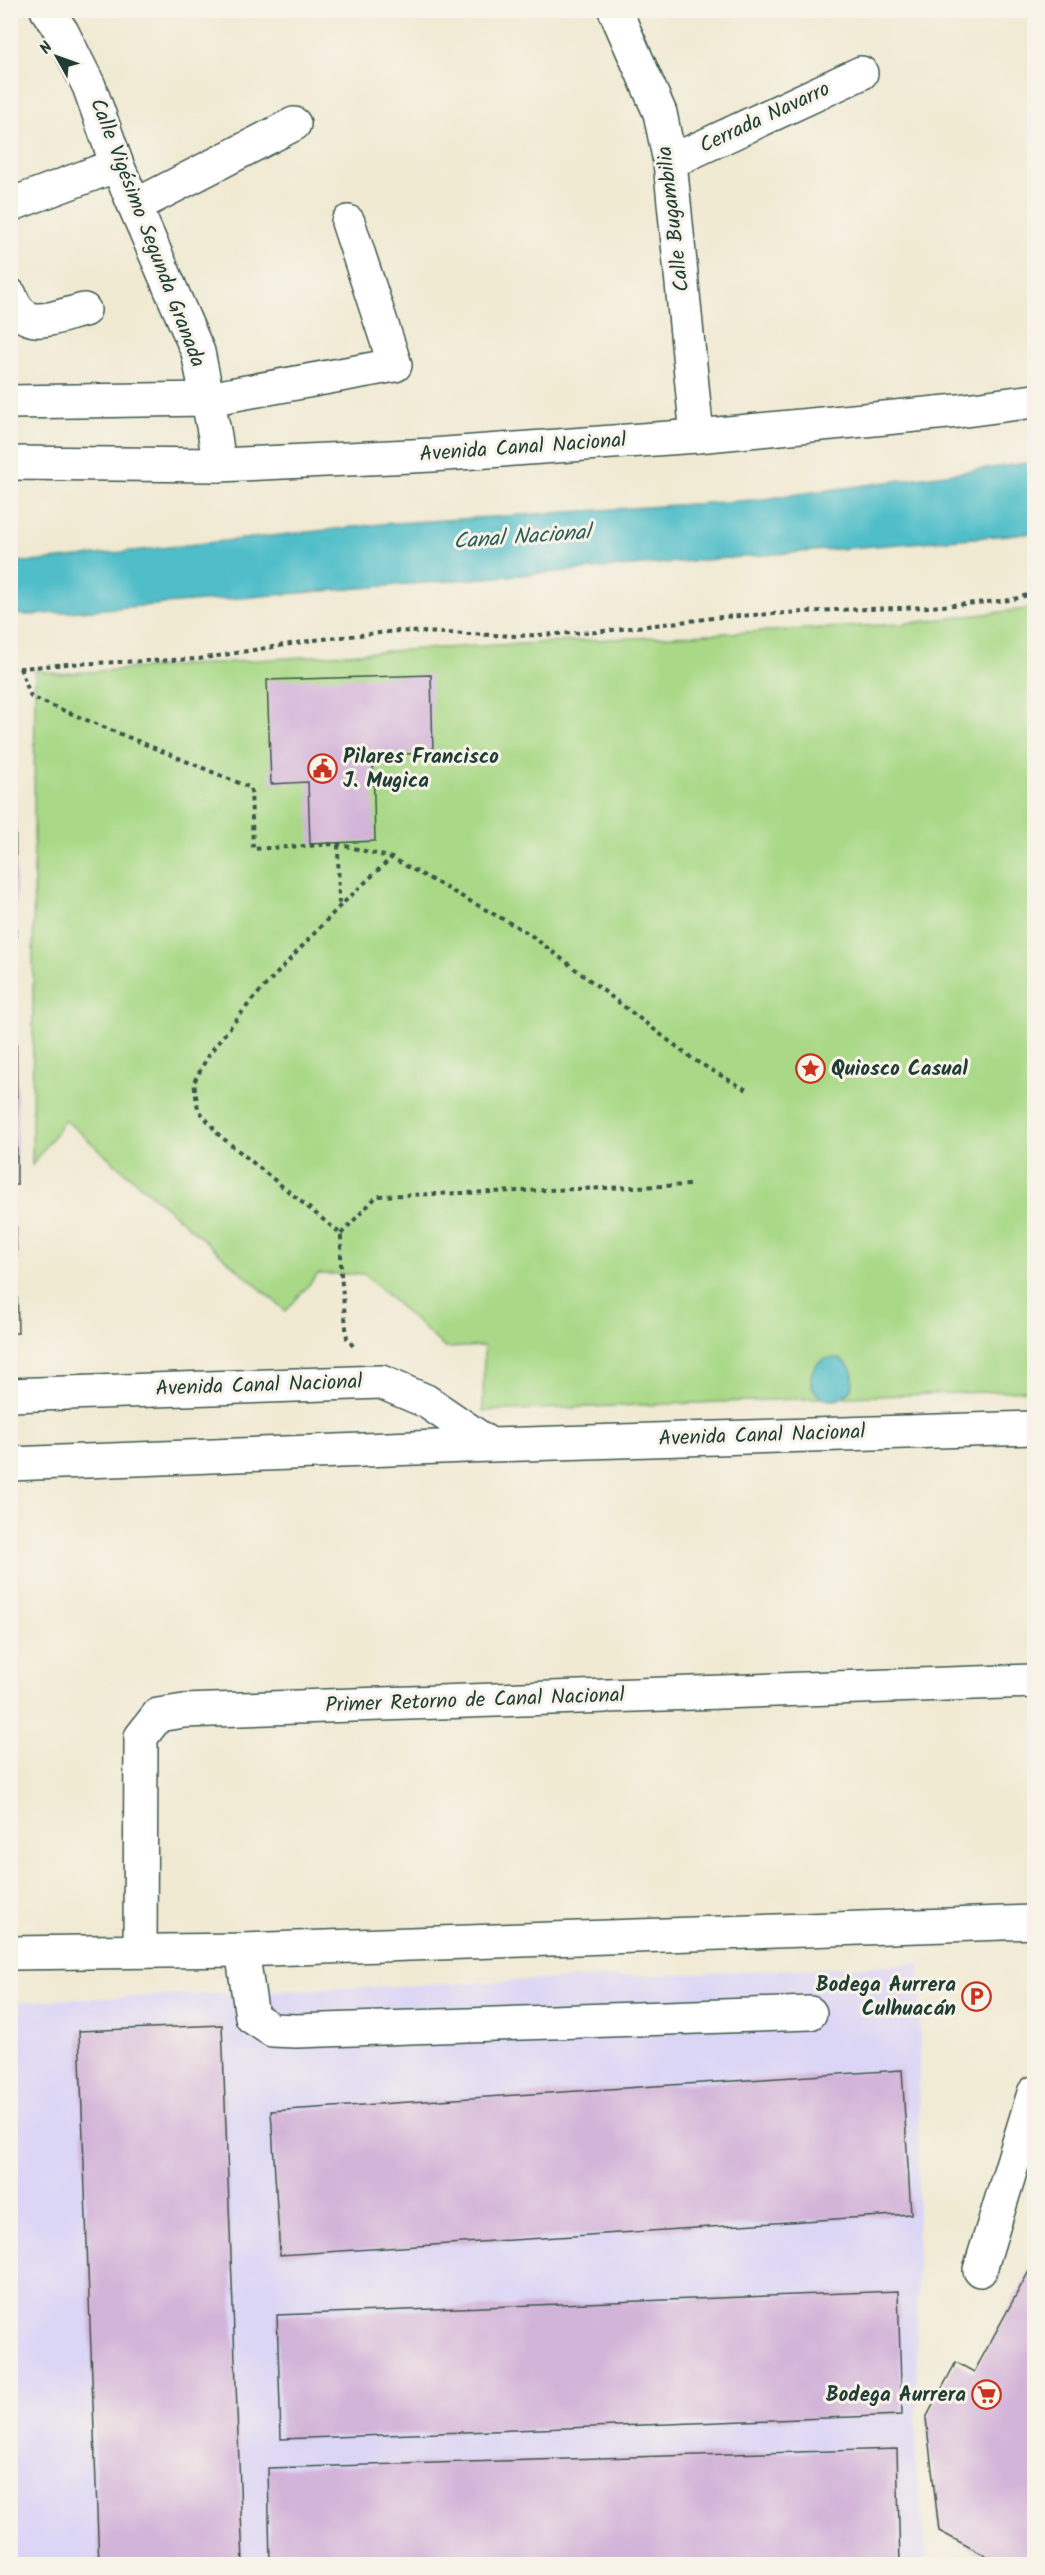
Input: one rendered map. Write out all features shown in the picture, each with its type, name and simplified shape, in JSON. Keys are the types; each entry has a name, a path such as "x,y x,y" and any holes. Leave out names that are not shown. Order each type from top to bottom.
{"street":[{"name":"Calle Vigésimo Segunda Granada","path":"47,10 62,32 89,86 117,165 198,352 219,465"},
{"name":"Calle Bugambilia","path":"615,10 660,113 670,162 697,436"},
{"name":"Cerrada Navarro","path":"670,162 861,73"},
{"path":"135,206 294,124"},
{"path":"10,205 117,165"},
{"path":"10,402 208,399 395,365 348,222"},
{"path":"10,295 15,308 23,317 34,321 84,310"},
{"name":"Avenida Canal Nacional","path":"10,463 219,465 432,455 697,436 1035,401"},
{"name":"Avenida Canal Nacional","path":"10,1395 381,1382 426,1401 490,1445"},
{"name":"Avenida Canal Nacional","path":"10,1464 490,1445 1035,1428"},
{"name":"Primer Retorno de Canal Nacional","path":"140,1951 141,1737 158,1715 184,1711 1035,1681"},
{"path":"10,1953 242,1950 1035,1922"},
{"path":"242,1950 252,2017 272,2030 810,2013"},
{"path":"980,2271 1035,2093"}],"path":[{"path":"10,669 69,664 199,659 315,640 396,631 528,636 596,632 722,617 1000,602 1035,593"},
{"path":"20,668 31,697 251,788 253,849 338,844 392,858 528,933 694,1060 750,1092"},
{"path":"338,844 339,907"},
{"path":"341,1234 219,1135 198,1109 194,1082 209,1054 251,1001 339,907 392,858"},
{"path":"381,1382 347,1338 341,1274 341,1234 377,1196 691,1185"}],"shaded area":[{"path":"920,1964 916,2466 928,2564 11,2564 10,2002"}],"green space":[{"path":"1034,608 1034,1390 483,1411 484,1346 445,1348 364,1274 318,1274 286,1311 65,1120 32,1165 35,670 58,674 405,650 902,624"}],"water":[{"name":"Canal Nacional","path":"1034,462 1034,533 30,615 11,614 11,561 31,562 381,524 755,500"},
{"path":"832,1358 847,1364 853,1379 847,1394 832,1400 817,1394 811,1379 817,1364"}],"building":[{"name":"Pilares Francisco J. Mugica","path":"431,675 433,753 373,755 375,841 310,844 308,782 271,784 267,680"},
{"path":"10,713 15,713 17,1185 10,1185"},
{"path":"10,1227 16,1227 18,1333 10,1333"},
{"path":"222,2025 243,2564 99,2564 79,2031"},
{"path":"902,2070 911,2214 280,2255 271,2111"},
{"name":"Bodega Aurrera","path":"1034,2262 1034,2564 1001,2564 939,2531 926,2418 956,2362 974,2372"},
{"path":"898,2291 902,2415 281,2439 277,2315"},
{"path":"897,2449 900,2564 270,2564 268,2468"}],"place":[{"name":"Pilares Francisco J. Mugica","path":"322,769"},
{"name":"Quiosco Casual","path":"810,1069"},
{"name":"Bodega Aurrera Culhuacán","path":"977,1997"},
{"name":"Bodega Aurrera","path":"987,2395"}]}
